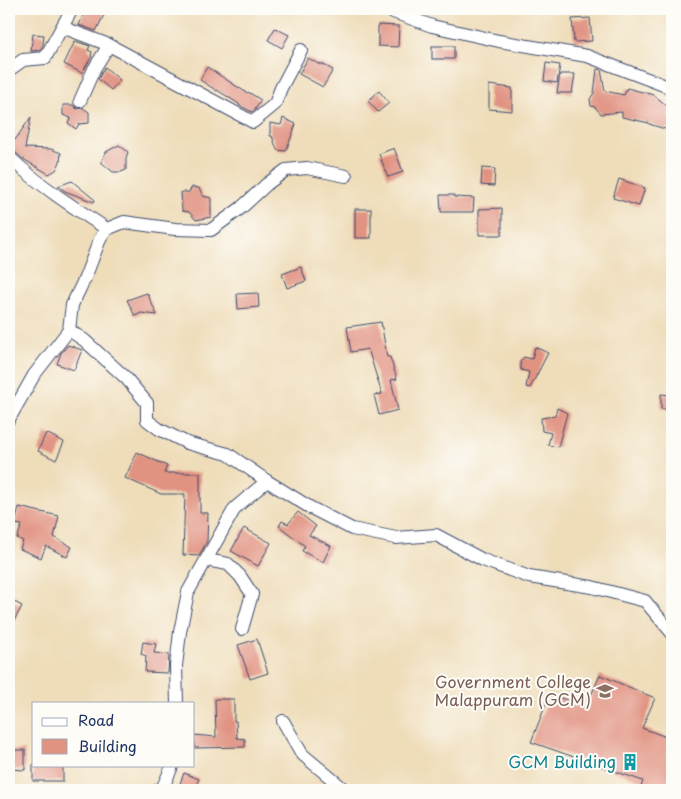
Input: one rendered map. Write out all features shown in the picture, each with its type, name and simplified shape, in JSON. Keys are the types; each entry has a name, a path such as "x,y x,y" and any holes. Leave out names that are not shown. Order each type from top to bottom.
{"street":[{"path":"9,70 23,60 44,58 72,9"},
{"path":"385,9 442,28 499,41 587,56 666,86 672,91"},
{"path":"62,27 109,45 253,122 275,104 281,88 301,50"},
{"path":"80,101 94,69 109,45"},
{"path":"9,157 24,171 69,205 107,228"},
{"path":"9,419 34,375 69,330 72,305 100,239 107,228 124,222 175,229 212,230 286,170 307,168 346,176"},
{"path":"69,330 84,340 126,378 147,403 147,420 159,429 187,443 228,454 311,508 352,529 396,538 436,534 483,560 529,577 592,587 645,601 672,632"},
{"path":"176,702 176,666 188,592 235,508 267,481"},
{"path":"206,560 228,564 240,576 252,594 242,629"},
{"path":"283,720 302,754 345,790"},
{"path":"158,790 162,789 172,766"}],"building":[{"path":"86,9 96,9 105,13 96,31 79,25"},
{"path":"590,18 592,41 574,42 572,19"},
{"path":"378,25 399,26 398,47 378,46"},
{"path":"275,28 289,35 282,48 268,40"},
{"path":"33,34 44,35 43,45 40,50 31,51"},
{"path":"75,41 90,46 88,50 92,52 92,56 82,73 64,64"},
{"path":"432,46 454,46 454,59 432,59"},
{"path":"308,58 333,70 323,87 299,74"},
{"path":"546,63 560,65 557,83 544,81"},
{"path":"105,67 120,80 111,90 98,79"},
{"path":"207,67 261,100 254,111 252,112 239,105 200,80"},
{"path":"597,69 601,70 605,91 624,95 627,88 654,95 672,110 672,127 665,129 622,117 622,112 601,114 595,107 591,106 590,99 594,93"},
{"path":"560,74 575,74 572,93 557,93"},
{"path":"489,85 512,88 512,111 489,109"},
{"path":"379,91 389,103 378,112 368,101"},
{"path":"63,105 73,105 77,109 83,108 89,112 89,123 79,124 76,129 68,123 71,118 63,115"},
{"path":"31,117 25,148 51,149 61,153 60,162 56,170 49,174 9,149 11,147 9,140 15,140"},
{"path":"283,118 296,124 286,151 277,150 272,136 270,136 270,123 281,125"},
{"path":"119,145 128,152 126,170 113,172 101,162 106,152"},
{"path":"394,148 403,172 388,177 379,154"},
{"path":"482,168 495,169 494,186 481,185"},
{"path":"619,179 645,188 639,206 613,198"},
{"path":"72,181 95,200 94,202 65,191 58,186"},
{"path":"192,187 199,188 203,196 211,198 211,217 196,220 189,212 182,211 181,192 189,192"},
{"path":"440,195 474,198 473,212 441,212"},
{"path":"502,208 502,235 479,235 479,209"},
{"path":"355,209 371,209 371,238 355,238"},
{"path":"301,267 306,281 287,288 282,274"},
{"path":"147,293 157,315 141,313 135,316 127,300"},
{"path":"258,293 259,307 238,309 237,294"},
{"path":"381,322 387,357 390,357 397,379 391,380 398,410 379,415 374,395 382,394 368,349 351,352 347,327"},
{"path":"68,345 82,350 74,370 57,364 61,353"},
{"path":"535,347 548,353 530,388 526,387 529,372 521,370 520,362 524,357 532,359"},
{"path":"661,394 672,395 672,409 661,409"},
{"path":"557,408 567,413 558,447 548,445 551,433 542,431 541,418 555,416"},
{"path":"46,433 64,442 56,460 38,451"},
{"path":"137,452 167,466 164,473 200,473 200,513 208,513 207,541 199,556 183,555 185,494 161,494 125,478"},
{"path":"19,507 59,516 54,537 72,547 67,557 46,546 41,558 20,549 23,541 17,538 22,525 15,524"},
{"path":"298,512 316,526 309,535 331,546 323,562 302,551 305,546 279,526 282,521 288,524"},
{"path":"244,528 271,543 258,566 231,551"},
{"path":"9,599 22,606 9,630"},
{"path":"257,639 268,673 250,679 238,645"},
{"path":"143,642 156,644 154,653 169,654 168,673 145,672 146,656 141,654"},
{"name":"GCM Building","path":"600,675 655,698 642,728 672,739 672,790 640,790 643,781 531,742 550,694 586,707"},
{"path":"215,699 234,699 234,721 236,721 237,738 245,739 245,747 195,748 195,735 216,737"},
{"path":"9,750 25,750 25,770 9,769"},
{"path":"33,766 63,766 63,781 33,781"},
{"path":"184,773 199,779 194,790 179,786"}],"place":[{"name":"Government College Malappuram (GCM)","path":"605,691"},
{"name":"GCM Building","path":"630,762"}]}
